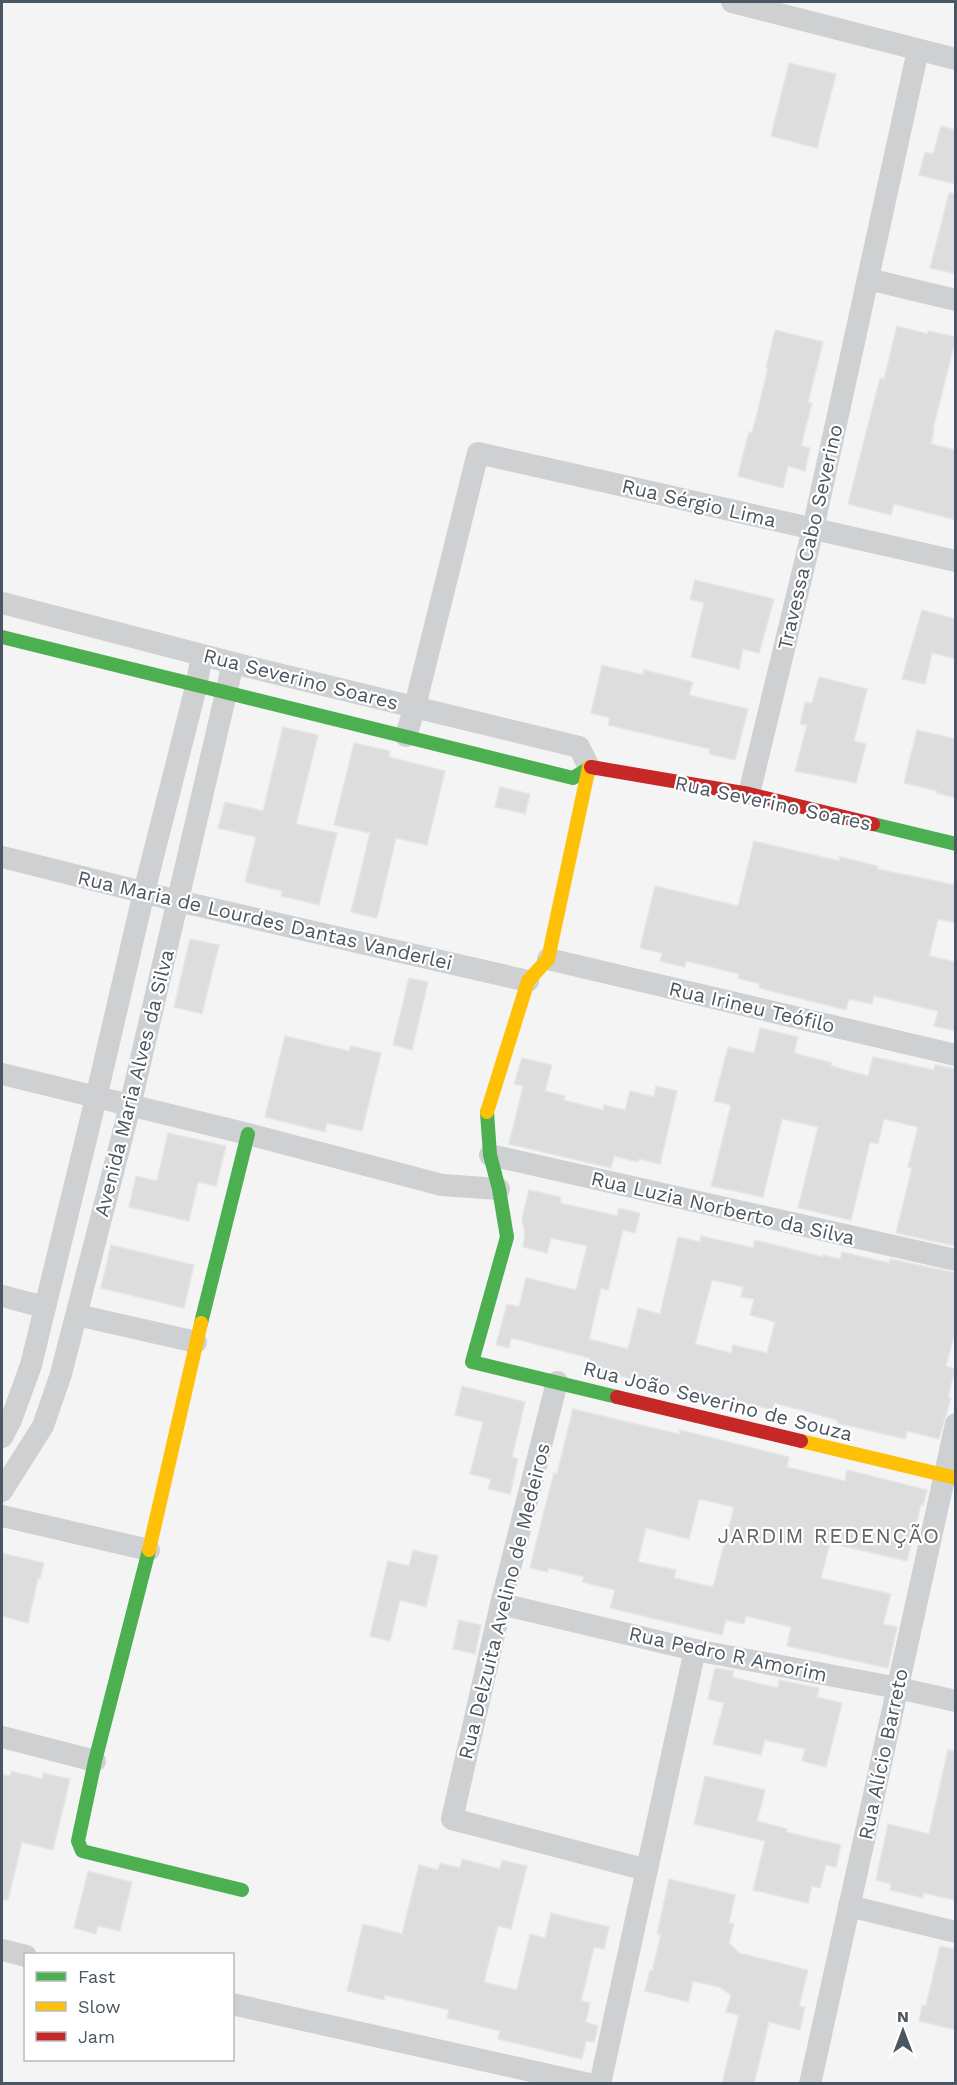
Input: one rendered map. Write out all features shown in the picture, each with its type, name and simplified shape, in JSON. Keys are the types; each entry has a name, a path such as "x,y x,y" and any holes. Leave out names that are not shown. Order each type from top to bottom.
{"street":[{"path":"732,2 956,59"},
{"name":"Travessa Cabo Severino","path":"749,794 813,529 918,50"},
{"path":"868,279 956,300"},
{"name":"Rua Sérgio Lima","path":"415,706 478,453 956,561"},
{"name":"Rua Severino Soares","path":"2,603 233,663 579,747 590,767"},
{"name":"Rua Severino Soares","path":"2,637 196,687 573,778 590,767 749,794 956,844"},
{"name":"Avenida Maria Alves da Silva","path":"2,1437 11,1420 31,1365 202,655"},
{"name":"Avenida Maria Alves da Silva","path":"2,1491 43,1426 61,1374 130,1106 233,663"},
{"path":"406,736 415,706"},
{"path":"2,1074 248,1134 442,1185 499,1189 490,1155 487,1111 528,981 548,959 590,767"},
{"name":"Rua Maria de Lourdes Dantas Vanderlei","path":"2,857 177,901 528,981"},
{"name":"Rua Irineu Teófilo","path":"548,959 956,1055"},
{"path":"242,1890 82,1851 78,1841 95,1761 149,1550 196,1342 248,1134"},
{"name":"Rua Luzia Norberto da Silva","path":"490,1155 956,1260"},
{"name":"Rua João Severino de Souza","path":"499,1189 507,1237 472,1362 950,1477"},
{"path":"2,1296 44,1307"},
{"path":"77,1315 196,1342"},
{"name":"Rua Delzuita Avelino de Medeiros","path":"557,1382 501,1604 452,1819 647,1870"},
{"name":"Rua Alício Barreto","path":"810,2084 898,1688 950,1477 956,1424"},
{"path":"2,1516 149,1550"},
{"name":"Rua Pedro R Amorim","path":"501,1604 695,1650 956,1701"},
{"path":"600,2084 695,1650"},
{"path":"2,1737 95,1761"},
{"path":"849,1906 956,1932"},
{"path":"2,1950 24,1956"},
{"path":"234,2004 589,2084"}],"building":[{"path":"789,63 836,74 817,148 771,136"},
{"path":"941,126 956,130 956,184 919,175 925,152 933,154"},
{"path":"949,193 956,194 956,274 930,268"},
{"path":"897,326 928,334 928,331 956,337 931,444 956,450 956,520 894,504 891,515 848,504 880,378 884,379"},
{"path":"775,330 823,342 808,402 812,403 801,446 810,448 805,471 788,466 783,488 738,476 749,432 752,433 758,410"},
{"path":"695,580 774,599 759,653 743,649 739,669 691,657 704,603 690,599"},
{"path":"922,610 956,619 956,659 932,653 925,684 902,679"},
{"path":"602,665 643,675 644,670 693,682 689,695 748,709 735,760 709,754 710,749 608,725 610,718 591,713"},
{"path":"819,677 867,689 854,741 866,744 856,783 795,771 807,725 800,724 805,702 812,703"},
{"path":"283,727 318,735 296,824 337,833 319,905 281,896 282,891 245,882 256,837 218,828 225,802 263,811"},
{"path":"917,730 956,739 956,798 904,783"},
{"path":"354,743 390,751 389,757 445,771 427,845 396,838 377,918 351,912 370,833 334,825"},
{"path":"500,787 530,794 525,814 495,807"},
{"path":"754,841 839,861 840,857 878,866 877,869 956,885 956,923 938,919 929,956 956,962 956,1031 934,1026 938,1011 874,996 872,1004 849,999 846,1010 759,988 760,984 738,978 739,974 686,961 685,967 660,961 662,953 640,948 655,886 738,906"},
{"path":"190,939 219,945 202,1014 174,1007"},
{"path":"409,978 428,982 412,1050 393,1045"},
{"path":"760,1028 798,1037 794,1053 868,1076 873,1057 934,1070 935,1065 956,1069 956,1246 896,1233 912,1168 908,1167 918,1127 884,1119 878,1144 870,1142 851,1220 798,1208 818,1127 782,1119 763,1197 711,1186 731,1105 714,1101 728,1047 754,1053"},
{"path":"285,1036 349,1051 351,1046 381,1053 362,1131 327,1123 325,1132 265,1117"},
{"path":"522,1058 552,1065 545,1091 565,1096 564,1100 603,1110 604,1105 625,1110 630,1091 654,1097 656,1086 677,1091 660,1164 614,1156 611,1168 509,1144 523,1086 514,1084"},
{"path":"168,1133 226,1146 216,1186 198,1182 189,1221 129,1207 136,1176 157,1181"},
{"path":"529,1190 561,1197 560,1203 617,1216 619,1208 640,1213 635,1233 623,1230 608,1290 601,1288 589,1339 628,1349 638,1308 660,1314 678,1237 700,1242 701,1236 753,1248 755,1240 823,1257 823,1255 840,1259 842,1252 889,1263 890,1259 956,1273 956,1328 946,1366 955,1369 948,1397 951,1398 939,1439 907,1431 905,1439 837,1423 837,1420 775,1403 774,1410 740,1402 739,1406 643,1385 644,1382 604,1372 604,1375 586,1371 590,1358 511,1338 509,1348 496,1345 507,1304 519,1307 526,1278 576,1290 587,1246 551,1238 547,1253 523,1247 525,1235 522,1218","holes":["712,1280 743,1287 741,1297 754,1299 750,1315 775,1322 767,1353 733,1345 731,1353 695,1344"]},
{"path":"111,1245 194,1265 184,1308 101,1288"},
{"path":"462,1386 525,1402 512,1457 518,1459 510,1494 488,1489 491,1479 470,1474 483,1422 455,1415"},
{"path":"573,1409 679,1434 680,1430 789,1457 787,1467 845,1481 847,1470 927,1490 907,1561 830,1543 821,1578 891,1594 883,1624 897,1627 888,1668 787,1646 791,1627 746,1616 744,1624 726,1620 722,1635 610,1608 615,1590 582,1582 584,1577 548,1568 548,1572 530,1568 554,1473 557,1474","holes":["699,1499 734,1507 713,1587 674,1578 676,1570 638,1562 646,1528 689,1539"]},
{"path":"413,1550 438,1556 426,1607 400,1600 390,1641 370,1636 388,1561 409,1566"},
{"path":"2,1553 44,1563 40,1579 38,1578 28,1623 2,1616"},
{"path":"459,1620 481,1625 475,1654 453,1649"},
{"path":"715,1668 734,1671 732,1677 778,1688 779,1680 819,1688 817,1697 842,1703 826,1767 802,1761 805,1749 765,1740 761,1755 713,1744 724,1703 708,1699"},
{"path":"948,1750 956,1751 956,1900 923,1893 923,1898 890,1890 891,1884 876,1880 888,1824 929,1834"},
{"path":"11,1771 42,1779 43,1773 70,1779 53,1850 22,1842 8,1900 2,1900 2,1774 10,1776"},
{"path":"705,1776 765,1790 757,1821 787,1829 786,1832 841,1845 836,1867 826,1865 820,1888 812,1886 808,1903 753,1890 765,1841 694,1824"},
{"path":"462,1859 500,1869 502,1860 527,1866 511,1929 498,1926 484,1982 517,1990 530,1934 545,1938 551,1913 609,1927 604,1949 594,1947 581,2001 590,2003 586,2022 598,2026 594,2042 586,2041 582,2059 498,2039 500,2031 447,2018 449,2010 385,1995 384,2000 347,1991 363,1924 402,1934 419,1865 438,1870 440,1863 460,1868"},
{"path":"88,1871 132,1882 120,1931 98,1926 96,1934 74,1928"},
{"path":"669,1879 735,1895 729,1923 734,1924 729,1943 739,1953 808,1970 799,2006 805,2007 800,2030 769,2022 754,2084 722,2084 739,2015 726,2012 731,1995 719,1987 693,1981 688,2002 645,1991 661,1934 657,1934"},
{"path":"940,1946 956,1949 956,2030 919,2021 922,2005 926,2006"}],"traffic: fast":[{"path":"2,637 573,778 591,767"},
{"path":"873,824 956,844"},
{"path":"487,1112 490,1155 499,1189 507,1237 472,1362 617,1397"},
{"path":"201,1323 248,1134"},
{"path":"149,1550 95,1761 78,1841 82,1851 242,1890"}],"traffic: slow":[{"path":"487,1112 528,981 548,959 589,767"},
{"path":"149,1550 201,1323"},
{"path":"801,1441 956,1478"}],"traffic: jam":[{"path":"591,767 749,794 873,824"},
{"path":"617,1397 801,1441"}],"district":[{"name":"JARDIM REDENÇÃO","path":"829,1535"}]}
